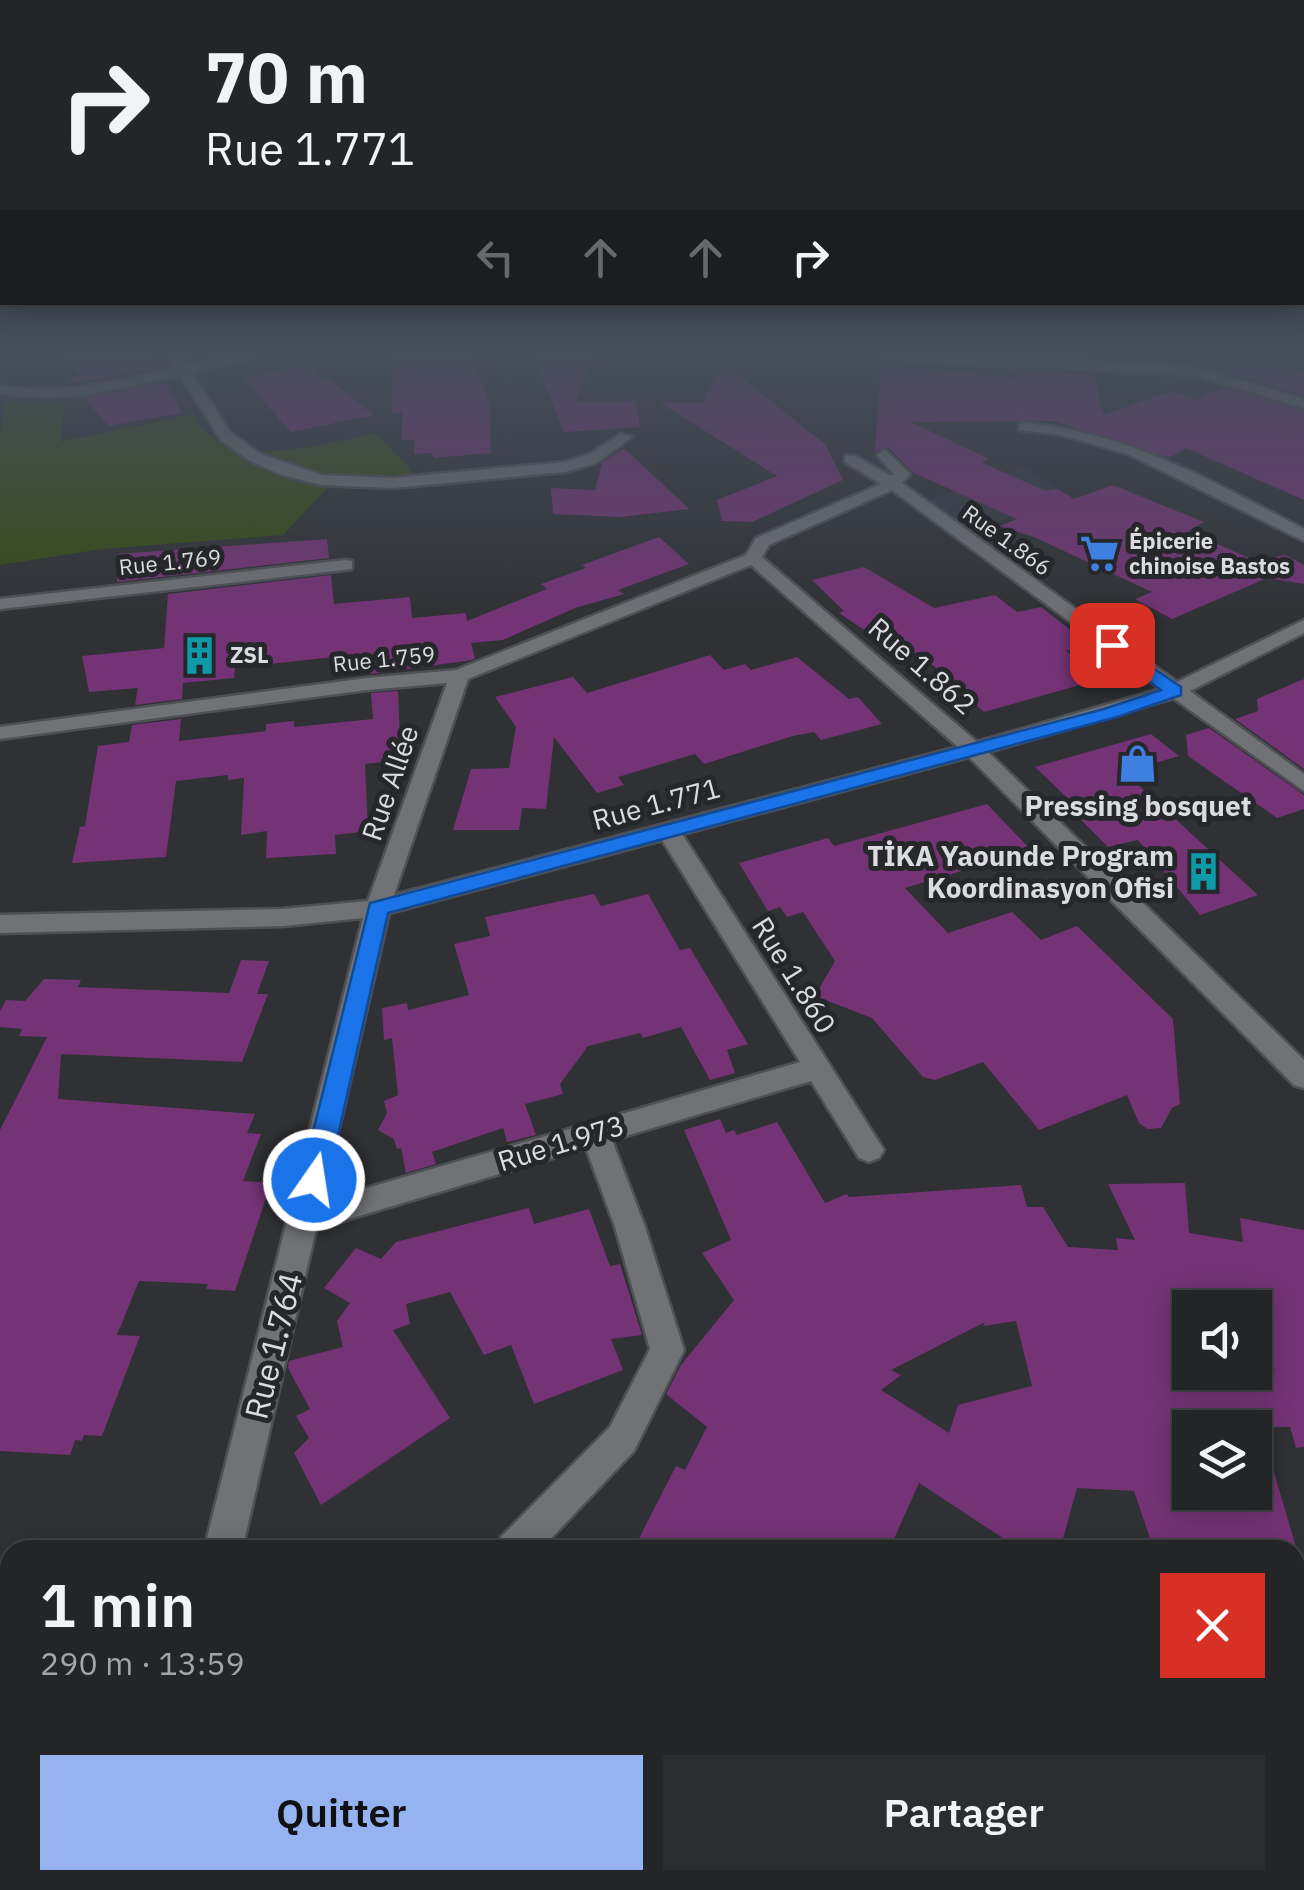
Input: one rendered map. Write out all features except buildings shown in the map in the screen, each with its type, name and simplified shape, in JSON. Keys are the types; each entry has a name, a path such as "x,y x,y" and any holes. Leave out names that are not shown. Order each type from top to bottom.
{"street":[{"path":"235,445 319,480 370,486 585,462 611,445"},
{"path":"1109,445 1148,459 1304,536"},
{"path":"752,558 762,542 893,484 902,474 886,455"},
{"name":"Rue 1.866","path":"850,459 893,484 1304,784"},
{"name":"Rue 1.759","path":"0,733 367,684 459,676 752,558"},
{"name":"Rue 1.862","path":"752,558 972,749 1304,1077"},
{"name":"Rue 1.769","path":"0,604 346,564"},
{"name":"Rue 1.771","path":"0,924 60,919 243,922 309,919 378,908 1110,713 1174,691 1304,626"},
{"name":"Rue Allée","path":"378,908 459,676"},
{"name":"Rue 1.860","path":"669,832 869,1150"},
{"name":"Rue 1.764","path":"226,1540 306,1220 378,908"},
{"name":"Rue 1.973","path":"306,1220 817,1068"},
{"path":"524,1540 622,1439 667,1350 630,1228 595,1133"}],"shaded area":[{"path":"1023,466 1072,497 1011,516 975,533 921,503"}],"green space":[{"path":"0,445 227,445 275,451 318,445 387,445 409,467 412,476 360,480 326,489 283,535 102,549 0,565"}],"place":[{"name":"Épicerie chinoise Bastos","path":"1099,554"},
{"name":"ZSL","path":"200,655"},
{"name":"Pressing bosquet","path":"1138,763"},
{"name":"TİKA Yaounde Program Koordinasyon Ofisi","path":"1204,872"}],"route":[{"path":"314,1180 378,908 1110,713 1174,691 1112,645"}]}
